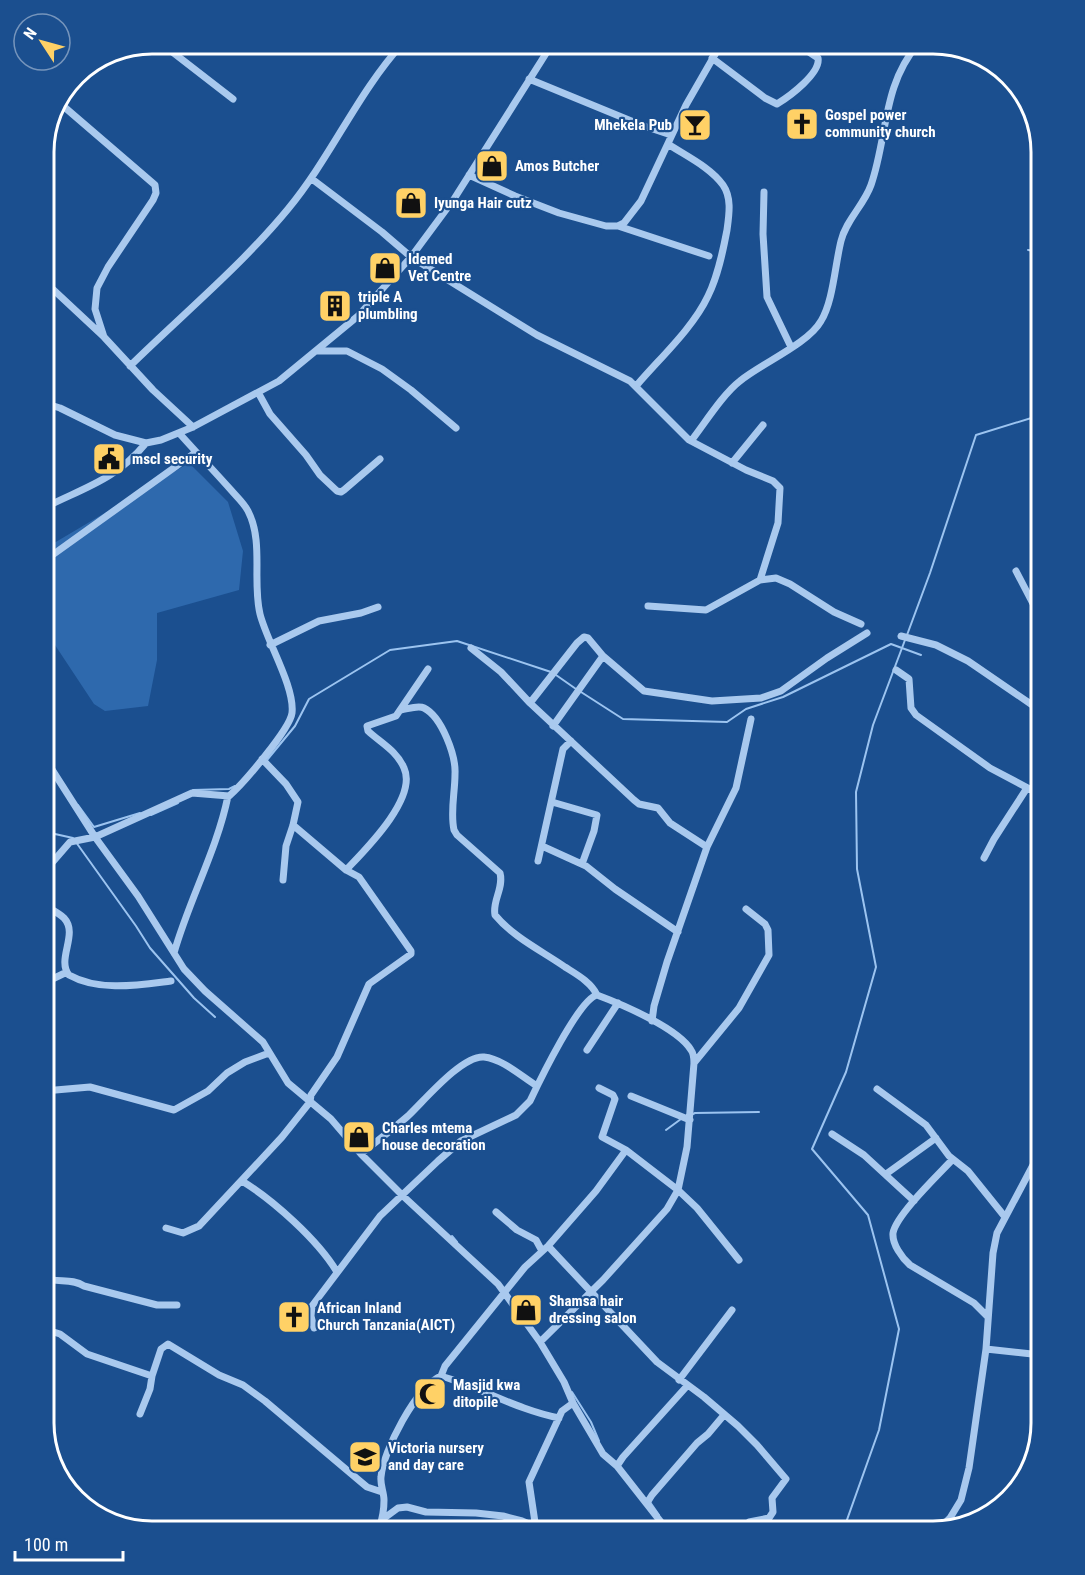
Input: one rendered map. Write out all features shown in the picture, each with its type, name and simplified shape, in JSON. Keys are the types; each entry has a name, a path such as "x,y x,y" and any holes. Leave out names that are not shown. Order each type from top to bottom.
{"street":[{"path":"175,54 233,99"},
{"path":"130,366 252,249 287,210 312,179 355,110 395,54"},
{"path":"54,406 115,435 146,443 161,440 193,427 259,394 279,381 358,316 411,257 454,199 545,54"},
{"path":"618,226 630,218 641,201 671,135 715,54"},
{"path":"712,58 765,98 777,104 788,97 811,75 819,62 818,58 812,54"},
{"path":"691,441 739,381 791,347 818,326 827,311 843,234 870,187 889,102 900,71 911,54"},
{"path":"529,79 671,135"},
{"path":"65,107 155,185 156,193 153,200 108,267 97,288 95,309 104,337"},
{"path":"637,385 689,325 709,294 726,237 729,215 729,197 723,186 702,166 668,144"},
{"path":"469,175 514,196 559,213 606,226 618,226 709,256"},
{"path":"312,179 411,257 537,335 637,385 681,434 691,441 773,481 780,488 778,523 760,580"},
{"path":"764,192 762,234 767,297 791,347"},
{"path":"54,294 104,337 130,366 193,427"},
{"path":"317,351 346,351 373,364 411,390 456,428"},
{"path":"259,394 270,414 306,455 320,475 337,491 344,490 380,459"},
{"path":"732,463 763,425"},
{"path":"174,953 184,919 219,830 228,796 284,731 292,713 291,699 285,679 270,645 258,606 255,538 249,513 232,490 179,433"},
{"path":"54,503 109,478 130,462 146,443"},
{"path":"54,554 196,452"},
{"path":"1016,571 1030,598"},
{"path":"648,606 706,610 760,580 782,579 834,612 861,624"},
{"path":"270,645 319,621 378,608"},
{"path":"530,703 582,637 588,638 603,656 638,687 648,692 712,701 761,698 781,691 867,633"},
{"path":"901,636 936,645 968,661 1031,704"},
{"path":"471,648 501,672 594,765 639,804 658,808 670,823 707,847"},
{"path":"554,726 603,656"},
{"path":"346,870 374,840 391,817 404,791 405,769 392,750 367,729 370,723 393,718 401,710 428,669"},
{"path":"896,670 909,679 911,708 916,715 984,764 1031,790"},
{"path":"401,710 419,707 426,709 436,719 445,734 455,768 454,830 500,873 502,879 494,908 495,915 526,941 581,978 595,990 597,995"},
{"path":"652,1021 658,992 707,847 734,794 751,719"},
{"path":"538,861 563,749 571,741"},
{"path":"262,759 297,799 298,805 286,846 283,880"},
{"path":"54,773 95,837 138,896 184,969 205,991 263,1042 288,1083 331,1119 361,1154 403,1196 498,1284 540,1342 603,1455 617,1466 660,1521"},
{"path":"984,858 1027,788"},
{"path":"54,860 70,842 95,837 192,793 228,796"},
{"path":"552,802 597,815 594,831 582,864"},
{"path":"166,1228 183,1233 199,1226 242,1181 310,1102 311,1095 337,1057 369,984 411,954 359,877 346,870 293,825"},
{"path":"542,846 582,864 678,932"},
{"path":"694,1063 739,1008 770,955 768,930 746,909"},
{"path":"54,912 68,923 69,939 64,965 67,972 75,978 105,985 171,981"},
{"path":"54,978 67,972"},
{"path":"314,1328 311,1316 312,1306 380,1216 461,1141 505,1121 524,1109 576,1018 589,999 597,995 618,1002 652,1021 690,1047 694,1055 690,1120 678,1190 667,1209 656,1224 540,1342"},
{"path":"587,1050 618,1002"},
{"path":"54,1090 90,1087 174,1110 208,1091 227,1073 245,1062 269,1053"},
{"path":"361,1154 407,1117 454,1073 475,1058 485,1057 497,1061 537,1086"},
{"path":"599,1088 613,1095 615,1099 602,1136 626,1150 678,1190 697,1208 738,1260"},
{"path":"877,1089 924,1123 952,1160 968,1171 1005,1217"},
{"path":"631,1096 690,1120"},
{"path":"832,1134 858,1150 914,1201"},
{"path":"886,1174 936,1138"},
{"path":"383,1519 380,1483 384,1463 404,1417 432,1380 441,1376 451,1359 525,1267 596,1191 626,1150"},
{"path":"952,1160 914,1201 893,1231 896,1246 904,1260 912,1267 974,1303 983,1310 987,1317"},
{"path":"948,1520 964,1491 986,1349 987,1317 997,1233 1031,1169"},
{"path":"242,1181 261,1193 304,1232 329,1259 337,1272"},
{"path":"496,1212 517,1230 536,1240 545,1248 591,1292 657,1362 724,1414 757,1445 786,1479 772,1497 773,1512 769,1518 754,1521"},
{"path":"54,1280 76,1281 84,1286 157,1305 177,1305"},
{"path":"679,1380 732,1310"},
{"path":"54,1332 87,1354 152,1376"},
{"path":"140,1414 150,1389 160,1349 165,1344 173,1346 214,1373 243,1385 360,1482 382,1492"},
{"path":"986,1349 1031,1354"},
{"path":"441,1376 471,1385 529,1410 559,1418"},
{"path":"617,1466 687,1386"},
{"path":"535,1521 529,1482 562,1411 573,1403"},
{"path":"647,1503 724,1414"},
{"path":"383,1519 398,1508 406,1507 426,1512 476,1513 522,1521"}],"shaded area":[{"path":"189,463 228,502 243,551 239,590 157,613 157,660 148,706 105,711 94,704 54,644 54,543"}],"waterway":[{"path":"907,635 976,435 1031,418"},
{"path":"847,1521 879,1430 899,1329 868,1215 812,1149 846,1072 876,967 857,869 856,792 873,725 905,640"},
{"path":"267,760 295,726 309,699 390,650 457,641 551,672"},
{"path":"581,692 623,719 727,722 746,709 783,697 891,644 921,655"},
{"path":"556,675 576,689"},
{"path":"193,790 229,789 235,786"},
{"path":"151,815 178,803"},
{"path":"78,805 94,827 140,813"},
{"path":"54,835 73,838 150,948 194,998 215,1017"},
{"path":"691,1115 695,1113 759,1112"},
{"path":"666,1130 681,1119"},
{"path":"452,1236 457,1242"},
{"path":"572,1392 591,1422 599,1441"},
{"path":"650,1502 659,1515"}],"place":[{"name":"Gospel power community church","path":"802,124"},
{"name":"Mhekela Pub","path":"695,125"},
{"name":"Amos Butcher","path":"492,166"},
{"name":"Iyunga Hair cutz","path":"411,203"},
{"name":"Idemed Vet Centre","path":"385,268"},
{"name":"triple A plumbling","path":"335,306"},
{"name":"mscl security","path":"109,459"},
{"name":"Charles mtema house decoration","path":"359,1137"},
{"name":"Shamsa hair dressing salon","path":"526,1310"},
{"name":"African Inland Church Tanzania(AICT)","path":"294,1317"},
{"name":"Masjid kwa ditopile","path":"430,1394"},
{"name":"Victoria nursery and day care","path":"365,1457"}]}
